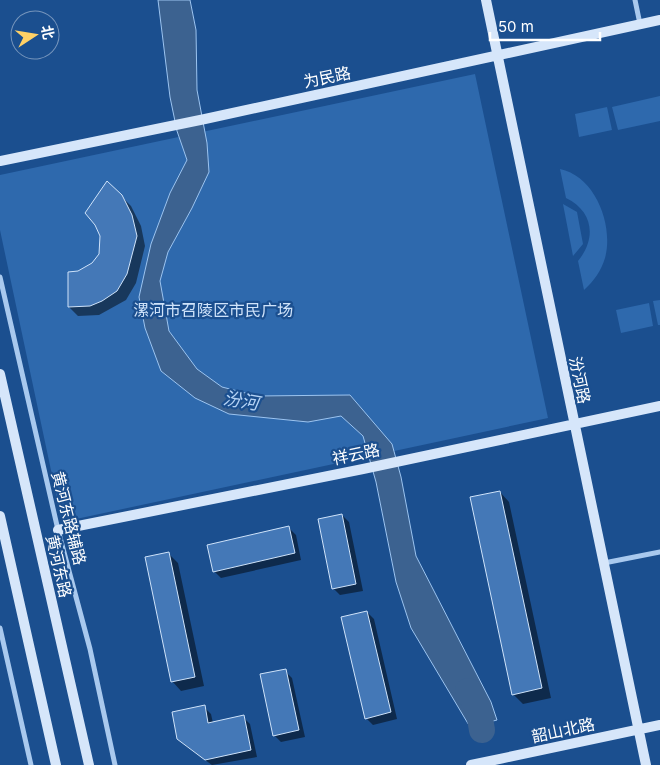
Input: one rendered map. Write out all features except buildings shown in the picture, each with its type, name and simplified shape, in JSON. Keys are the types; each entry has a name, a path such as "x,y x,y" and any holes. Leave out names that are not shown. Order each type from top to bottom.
{"street":[{"name":"汾河路","path":"486,0 646,765"},
{"path":"635,0 640,24"},
{"name":"为民路","path":"0,162 660,20"},
{"name":"黄河东路辅路","path":"0,277 58,530 90,649 115,765"},
{"name":"黄河东路","path":"0,374 89,765"},
{"name":"祥云路","path":"58,530 363,469 660,406"},
{"path":"0,516 56,765"},
{"path":"603,564 660,552"},
{"path":"0,628 31,765"},
{"name":"韶山北路","path":"471,765 660,725"}],"green space":[{"name":"漯河市召陵区市民广场","path":"475,74 548,418 62,522 0,230 0,175"},
{"path":"660,96 660,121 618,130 612,107"},
{"path":"607,107 612,130 579,137 575,114"},
{"path":"560,169 572,173 583,181 592,192 604,217 607,231 605,258 597,276 584,290 578,261 588,243 589,226 582,210 566,198"},
{"path":"563,204 577,212 583,244 573,256"},
{"path":"660,300 660,325 658,325 653,301"},
{"path":"649,303 653,326 621,333 616,310"}],"water":[{"path":"158,0 190,0 196,30 197,90 207,143 209,172 168,252 160,281 169,331 197,369 222,387 257,396 350,395 392,444 401,477 416,556 491,702 497,720 470,727 411,628 396,582 376,482 363,436 341,416 308,422 229,414 195,398 161,371 145,328 139,297 151,244 170,193 187,160 177,131 170,97"}],"waterway":[{"name":"汾河","path":"468,691 478,707 482,730"}]}
